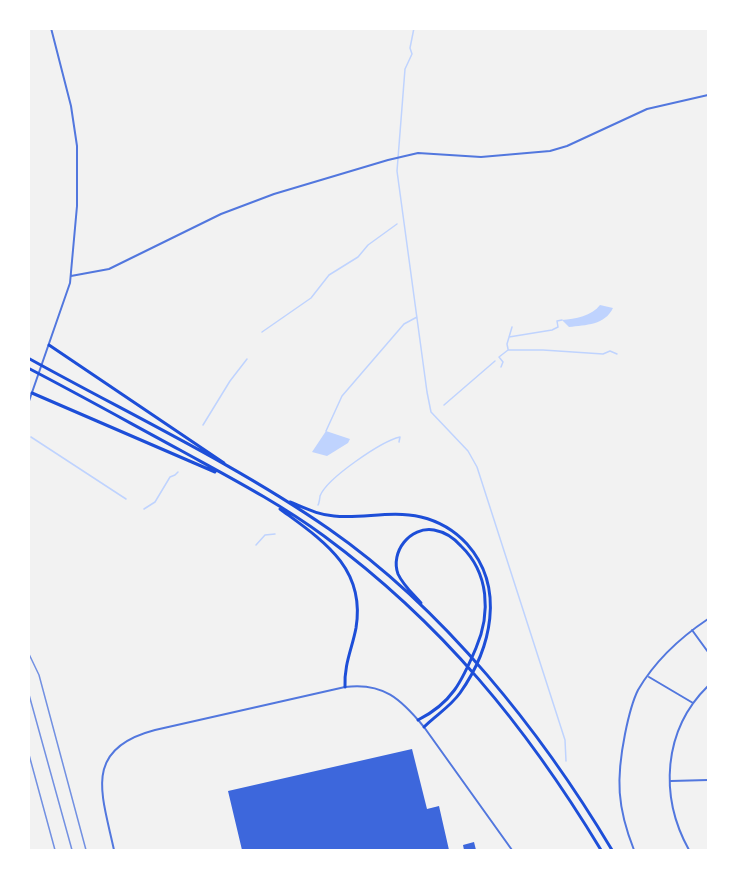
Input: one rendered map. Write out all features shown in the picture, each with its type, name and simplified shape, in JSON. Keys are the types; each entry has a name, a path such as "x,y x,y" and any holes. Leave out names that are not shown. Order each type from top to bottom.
{"highway":[{"path":"49,345 241,475"},
{"path":"28,358 281,497 315,512 330,516 395,513 417,516 440,524 457,534 477,557 489,584 491,613 484,645 465,685 454,701 424,727"},
{"path":"28,368 259,494 308,525 389,587 448,644 495,698 578,812 601,850"},
{"path":"32,393 231,478"},
{"path":"259,494 325,542 340,560 351,579 357,603 357,616 353,641 346,660 345,687"},
{"path":"281,497 362,554 446,629"},
{"path":"418,720 444,703 461,681 479,642 485,620 486,600 478,569 465,550 447,534 437,530 413,534 401,545 397,553 396,567 406,586 446,629 516,711 612,850"}],"street":[{"path":"28,404 68,291 78,185 77,146 66,83 51,28"},
{"path":"71,276 109,269 221,214 274,194 388,160 407,155 437,153 481,157 550,151 567,146 646,109 708,95"},
{"path":"634,850 621,811 619,766 632,703 648,677 682,638 708,619"},
{"path":"692,630 708,652"},
{"path":"648,677 693,703"},
{"path":"114,850 102,788 103,770 111,753 122,743 144,733 345,687 363,686 384,691 399,700 418,720 512,850"},
{"path":"689,850 678,827 673,804 671,781 673,748 678,729 693,703 708,686"},
{"path":"671,781 708,780"}],"water":[{"path":"600,305 613,308 610,314 600,321 569,327 562,320 578,318 597,309"},
{"path":"326,431 350,439 348,443 327,456 312,452"}],"building":[{"path":"412,749 427,809 439,806 449,850 242,850 228,791"},
{"path":"474,842 476,850 464,850 463,845"}],"waterway":[{"path":"414,28 410,48 412,54 405,69 397,171 431,412 468,451 477,467 565,740 566,761"},
{"path":"262,332 311,298 329,275 358,257 368,245 397,224"},
{"path":"326,431 342,396 404,324 417,317"},
{"path":"509,337 552,330 558,327 557,321 562,320"},
{"path":"508,349 507,344 512,327"},
{"path":"501,367 503,362 499,357 508,350 603,354 610,351 617,354"},
{"path":"203,425 230,381 247,359"},
{"path":"444,405 495,361"},
{"path":"31,437 126,499"},
{"path":"318,505 325,488 344,470 381,445 400,437 399,442"},
{"path":"144,509 155,502 170,477 178,472"},
{"path":"256,545 265,535 275,534"}],"railway":[{"path":"28,652 39,675 86,850"},
{"path":"28,691 72,850"},
{"path":"28,751 55,850"}]}
